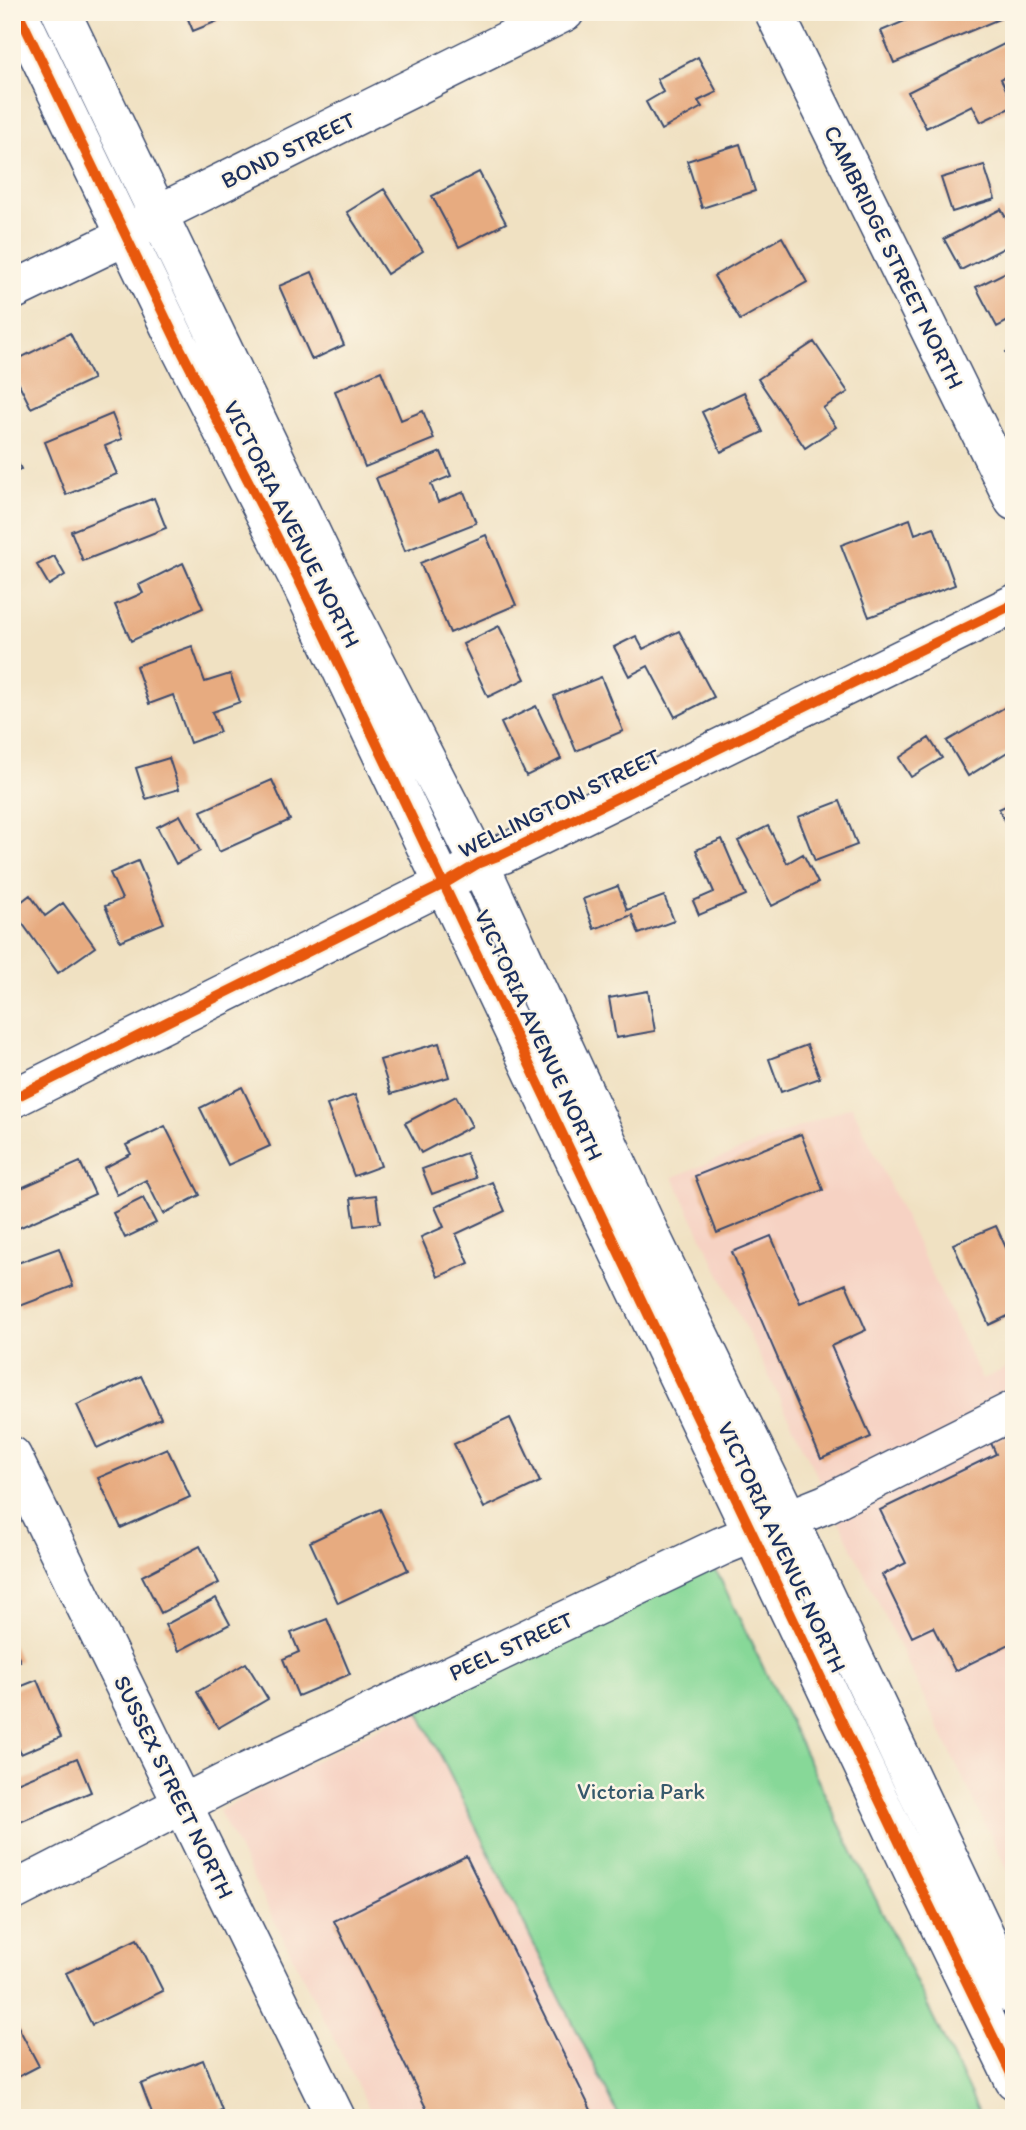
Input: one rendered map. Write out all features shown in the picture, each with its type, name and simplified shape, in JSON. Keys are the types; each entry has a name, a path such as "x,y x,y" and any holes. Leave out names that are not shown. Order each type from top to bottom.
{"street":[{"name":"VICTORIA AVENUE NORTH","path":"18,12 178,344 479,863 752,1534 1014,2080"},
{"name":"VICTORIA AVENUE NORTH","path":"61,12 159,214 444,884 632,1237 788,1518 1014,1996"},
{"name":"BOND STREET","path":"12,291 125,236 159,214 565,12"},
{"name":"CAMBRIDGE STREET NORTH","path":"774,12 1014,501"},
{"name":"WELLINGTON STREET","path":"12,1100 444,884 479,863 503,854 1014,604"},
{"name":"PEEL STREET","path":"12,1892 261,1766 722,1546 826,1504 1014,1410"},
{"name":"SUSSEX STREET NORTH","path":"12,1456 336,2118"}],"shaded area":[{"path":"852,1106 982,1380 1014,1364 1014,1884 673,1177"},
{"path":"417,1708 620,2118 374,2118 219,1811"}],"green space":[{"name":"Victoria Park","path":"713,1564 982,2118 620,2118 417,1708"}],"building":[{"path":"185,12 240,12 193,31"},
{"path":"926,12 1002,12 1004,17 894,63 881,31"},
{"path":"1014,39 1014,72 1001,79 1014,106 981,122 972,105 926,128 908,92"},
{"path":"698,57 717,92 698,101 702,107 661,130 646,102 663,92 657,79"},
{"path":"740,144 755,191 702,208 687,161"},
{"path":"984,165 995,199 952,212 941,178"},
{"path":"479,172 506,223 459,247 432,196"},
{"path":"384,189 423,251 387,274 347,212"},
{"path":"1001,209 1014,232 1014,243 961,270 944,239"},
{"path":"782,237 807,282 740,320 714,276"},
{"path":"1014,268 1014,318 997,327 976,287"},
{"path":"312,272 344,345 312,360 279,286"},
{"path":"70,333 93,379 31,408 12,370 12,362"},
{"path":"814,342 848,392 823,408 836,427 805,448 758,379"},
{"path":"1014,348 1014,370 1006,352"},
{"path":"381,371 401,420 423,411 434,439 365,467 335,391"},
{"path":"744,392 763,432 721,452 702,412"},
{"path":"112,414 122,439 105,446 117,474 66,495 45,442"},
{"path":"12,451 21,469 12,473"},
{"path":"441,452 451,476 431,484 438,502 464,492 476,523 405,551 376,478"},
{"path":"154,498 166,528 83,561 71,531"},
{"path":"910,519 915,534 934,527 955,585 869,617 841,545"},
{"path":"486,535 516,605 450,633 420,563"},
{"path":"54,556 65,575 49,585 37,565"},
{"path":"183,563 203,608 131,641 115,605 143,593 139,585"},
{"path":"499,626 525,679 488,697 463,644"},
{"path":"679,631 714,697 675,717 648,666 629,676 614,647 636,636 643,649"},
{"path":"192,646 205,682 230,674 240,702 212,712 220,732 190,743 173,695 149,704 136,666"},
{"path":"601,677 623,731 576,751 554,696"},
{"path":"1014,702 1014,748 968,776 947,741"},
{"path":"536,706 561,759 526,776 501,723"},
{"path":"929,738 942,758 911,777 899,758"},
{"path":"169,758 179,789 146,799 136,768"},
{"path":"272,780 290,820 219,852 201,811"},
{"path":"840,801 857,845 815,861 798,817"},
{"path":"1014,802 1014,842 999,809"},
{"path":"180,815 200,851 176,864 157,827"},
{"path":"768,826 787,863 803,854 818,883 772,906 738,841"},
{"path":"722,839 746,895 699,915 693,901 714,892 696,850"},
{"path":"138,861 164,923 120,941 105,906 122,899 110,873"},
{"path":"618,886 627,910 664,896 674,921 639,934 632,915 594,929 583,899"},
{"path":"30,895 45,916 63,903 95,947 58,973 12,909"},
{"path":"648,991 655,1031 616,1038 609,998"},
{"path":"439,1043 449,1077 391,1094 380,1060"},
{"path":"807,1045 820,1078 781,1092 769,1059"},
{"path":"242,1087 270,1146 228,1165 200,1108"},
{"path":"355,1095 381,1166 354,1176 327,1105"},
{"path":"456,1096 472,1126 421,1153 405,1123"},
{"path":"165,1126 200,1195 163,1214 146,1180 117,1195 104,1168 131,1154 126,1145"},
{"path":"801,1134 823,1190 717,1233 695,1176"},
{"path":"466,1153 476,1178 432,1194 422,1169"},
{"path":"80,1162 95,1194 12,1231 12,1192"},
{"path":"492,1182 505,1211 456,1234 469,1263 438,1277 421,1237 444,1227 435,1207"},
{"path":"376,1195 380,1223 355,1226 351,1198"},
{"path":"143,1198 156,1223 125,1238 113,1213"},
{"path":"996,1226 1014,1265 1014,1313 989,1325 953,1244"},
{"path":"771,1236 800,1303 846,1284 866,1330 831,1346 871,1437 821,1459 732,1252"},
{"path":"59,1248 73,1286 20,1306 12,1286 12,1265"},
{"path":"141,1376 161,1418 97,1448 77,1405"},
{"path":"510,1418 540,1482 484,1508 454,1444"},
{"path":"1014,1432 1014,1642 955,1671 933,1627 912,1637 882,1575 906,1563 880,1510 996,1454 991,1443"},
{"path":"167,1448 190,1497 121,1528 98,1478"},
{"path":"380,1509 408,1570 338,1603 310,1542"},
{"path":"200,1546 219,1583 161,1613 142,1576"},
{"path":"216,1598 230,1624 179,1651 165,1625"},
{"path":"327,1619 350,1674 298,1696 283,1659 299,1652 291,1633"},
{"path":"12,1642 20,1661 12,1663"},
{"path":"246,1663 268,1699 218,1728 197,1692"},
{"path":"37,1680 61,1737 21,1754 12,1734 12,1690"},
{"path":"77,1758 91,1792 13,1825 12,1785"},
{"path":"466,1856 595,2118 431,2118 334,1921"},
{"path":"137,1939 163,1991 92,2025 66,1973"},
{"path":"12,2015 39,2066 12,2080"},
{"path":"203,2060 222,2110 202,2118 154,2118 141,2084"}],"cycle path":[{"path":"18,12 178,344 298,578 1014,2080"},
{"path":"12,1099 444,884 479,863 503,854 1014,604"}]}
